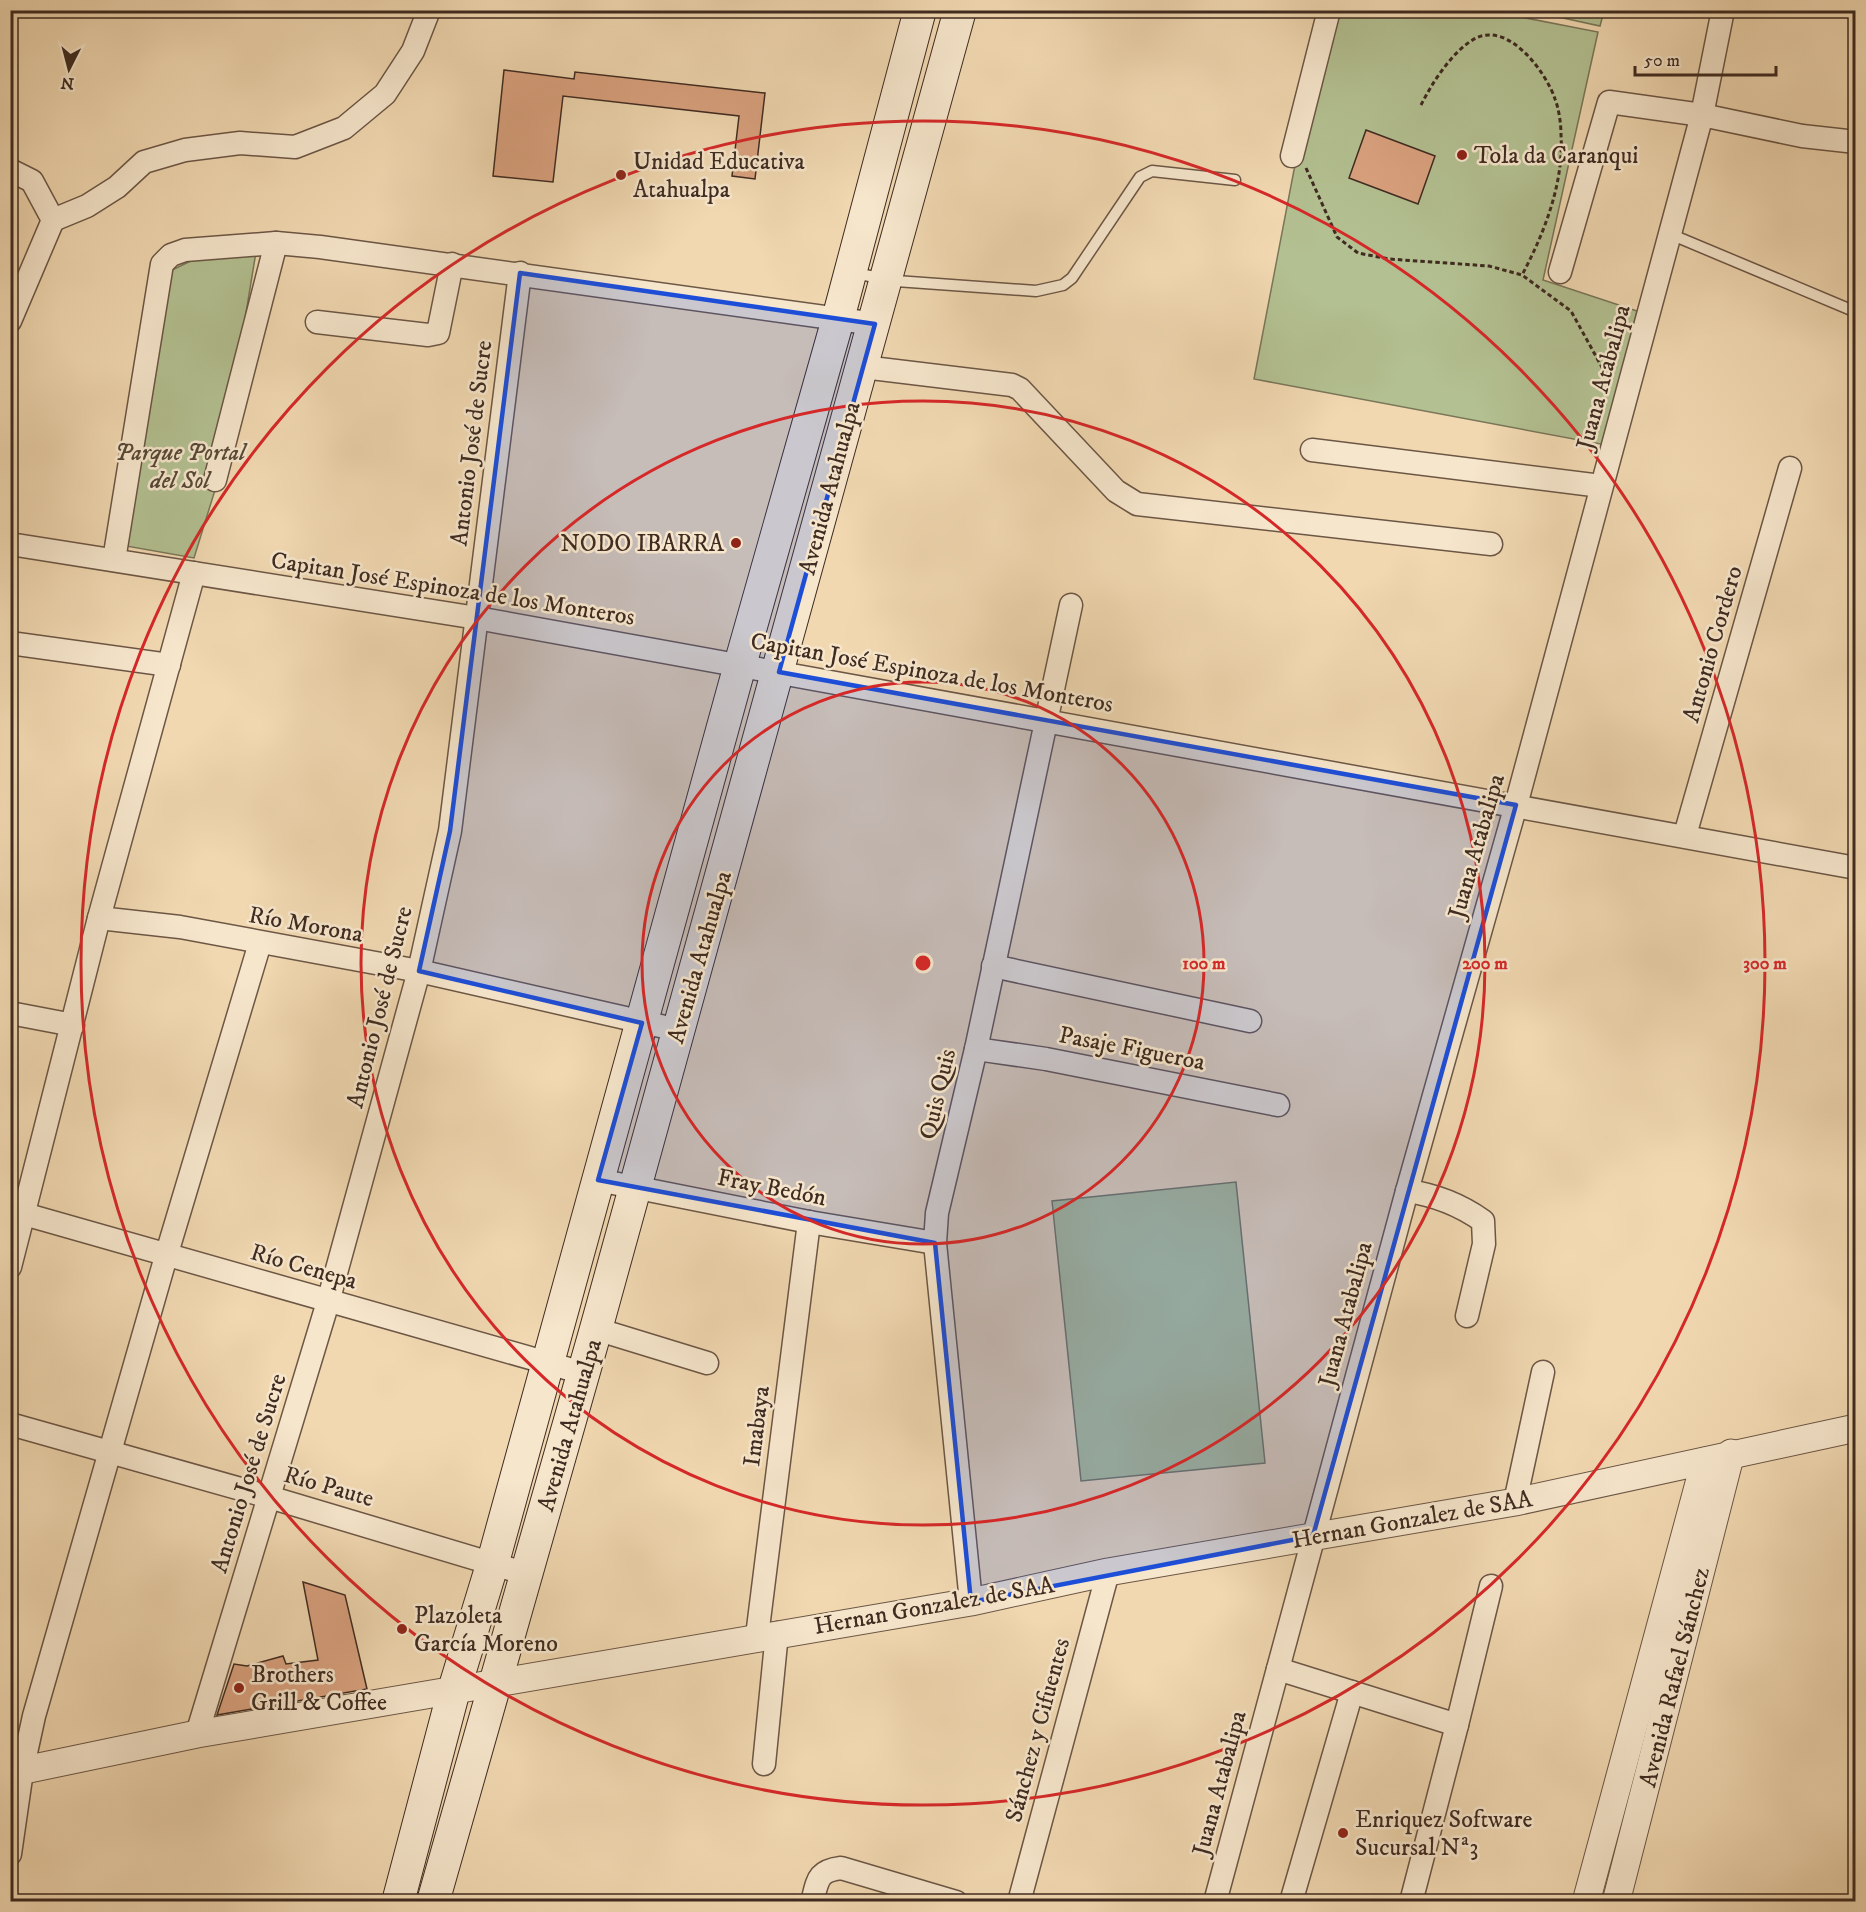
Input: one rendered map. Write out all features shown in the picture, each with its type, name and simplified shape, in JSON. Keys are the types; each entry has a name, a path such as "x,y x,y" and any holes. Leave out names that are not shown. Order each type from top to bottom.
{"main road":[{"name":"Avenida Atahualpa","path":"398,1902 454,1690 493,1562 740,665 851,272 920,10"},
{"name":"Avenida Atahualpa","path":"433,1902 596,1329 960,10"}],"street":[{"path":"10,321 53,220 94,201 117,187 144,162 185,150 240,143 295,147 344,128 385,94 413,51 429,10"},
{"name":"Juana Atabalipa","path":"1215,1902 1312,1536 1516,805 1702,115 1723,10"},
{"path":"1294,150 1328,11"},
{"path":"1560,272 1609,102 1702,115 1802,136 1856,142"},
{"path":"10,170 32,181 53,220"},
{"path":"215,480 276,243"},
{"path":"114,560 162,264 171,255 185,250 276,243 520,273 875,324"},
{"path":"317,322 428,335 438,333 452,264"},
{"name":"Antonio José de Sucre","path":"197,1734 328,1302 419,971 450,831 520,273"},
{"path":"863,367 1012,385 1020,389 1116,491 1137,504 1491,544"},
{"path":"1312,450 1601,486"},
{"name":"Antonio Cordero","path":"1685,835 1790,468"},
{"name":"Capitan José Espinoza de los Monteros","path":"10,544 477,618 1685,835 1851,869"},
{"path":"10,1267 17,1212 73,1025 99,918 194,573"},
{"name":"Quis Quis","path":"970,1602 935,1243 937,1213 976,1049 1071,605"},
{"path":"10,643 169,665"},
{"name":"Río Morona","path":"99,918 180,927 419,971 642,1023 678,1029"},
{"path":"10,1854 16,1772 260,943"},
{"path":"993,966 1250,1021"},
{"path":"10,1013 73,1025"},
{"name":"Pasaje Figueroa","path":"976,1049 990,1048 1278,1105"},
{"name":"Fray Bedón","path":"598,1180 809,1222 935,1243"},
{"path":"1407,1191 1430,1194 1461,1206 1483,1221 1484,1244 1467,1316"},
{"name":"Río Cenepa","path":"17,1212 583,1373"},
{"name":"Imabaya","path":"764,1764 767,1635 809,1222"},
{"path":"596,1329 707,1364"},
{"path":"1515,1502 1544,1372"},
{"name":"Río Paute","path":"10,1424 493,1562 526,1574"},
{"name":"Hernan Gonzalez de SAA","path":"16,1772 197,1734 970,1602 1108,1572 1515,1502 1705,1461 1731,1453 1856,1428"},
{"name":"Avenida Rafael Sánchez","path":"1616,1902 1731,1453"},
{"name":"Avenida Rafael Sánchez","path":"1586,1902 1705,1461"},
{"name":"Sánchez y Cifuentes","path":"1019,1902 1108,1572"},
{"path":"1411,1902 1491,1586"},
{"path":"1278,1669 1457,1725"},
{"path":"1291,1902 1352,1692"},
{"path":"812,1902 819,1876 827,1870 841,1868 956,1902"}],"lane":[{"path":"851,272 885,280 1036,291 1063,285 1072,278 1140,177 1152,171 1235,180"},
{"path":"1670,234 1856,312"}],"path":[{"path":"1420,105 1435,78 1477,38 1500,36 1521,48 1540,69 1555,99 1561,135 1561,163 1535,251 1522,275"},
{"path":"1294,150 1337,237 1358,253 1389,259 1489,266 1522,275 1571,311 1623,405"}],"highlighted area":[{"path":"520,273 875,324 779,672 1516,805 1313,1536 971,1602 935,1243 598,1180 642,1023 419,971 450,831"}],"green space":[{"path":"1339,11 1490,11 1598,32 1543,280 1637,311 1611,446 1254,379 1294,170"},
{"path":"1531,11 1604,11 1600,26"},
{"name":"Parque Portal del Sol","path":"256,252 219,477 194,558 126,546 172,270 203,255"},
{"path":"1236,1182 1265,1463 1081,1481 1052,1201"}],"building":[{"path":"504,70 574,79 575,72 765,93 755,179 732,176 739,116 563,96 553,182 493,176"},
{"path":"1366,130 1435,156 1418,204 1349,178"},
{"path":"303,1582 345,1595 367,1689 217,1715 234,1664 247,1666 283,1656 286,1664 318,1660"}],"place":[{"name":"Tola da Caranqui","path":"1462,155"},
{"name":"Unidad Educativa Atahualpa","path":"621,175"},
{"name":"NODO IBARRA","path":"736,543"},
{"name":"Plazoleta García Moreno","path":"402,1629"},
{"name":"Brothers Grill & Coffee","path":"239,1688"},
{"name":"Enriquez Software Sucursal Nª3","path":"1343,1833"}]}
